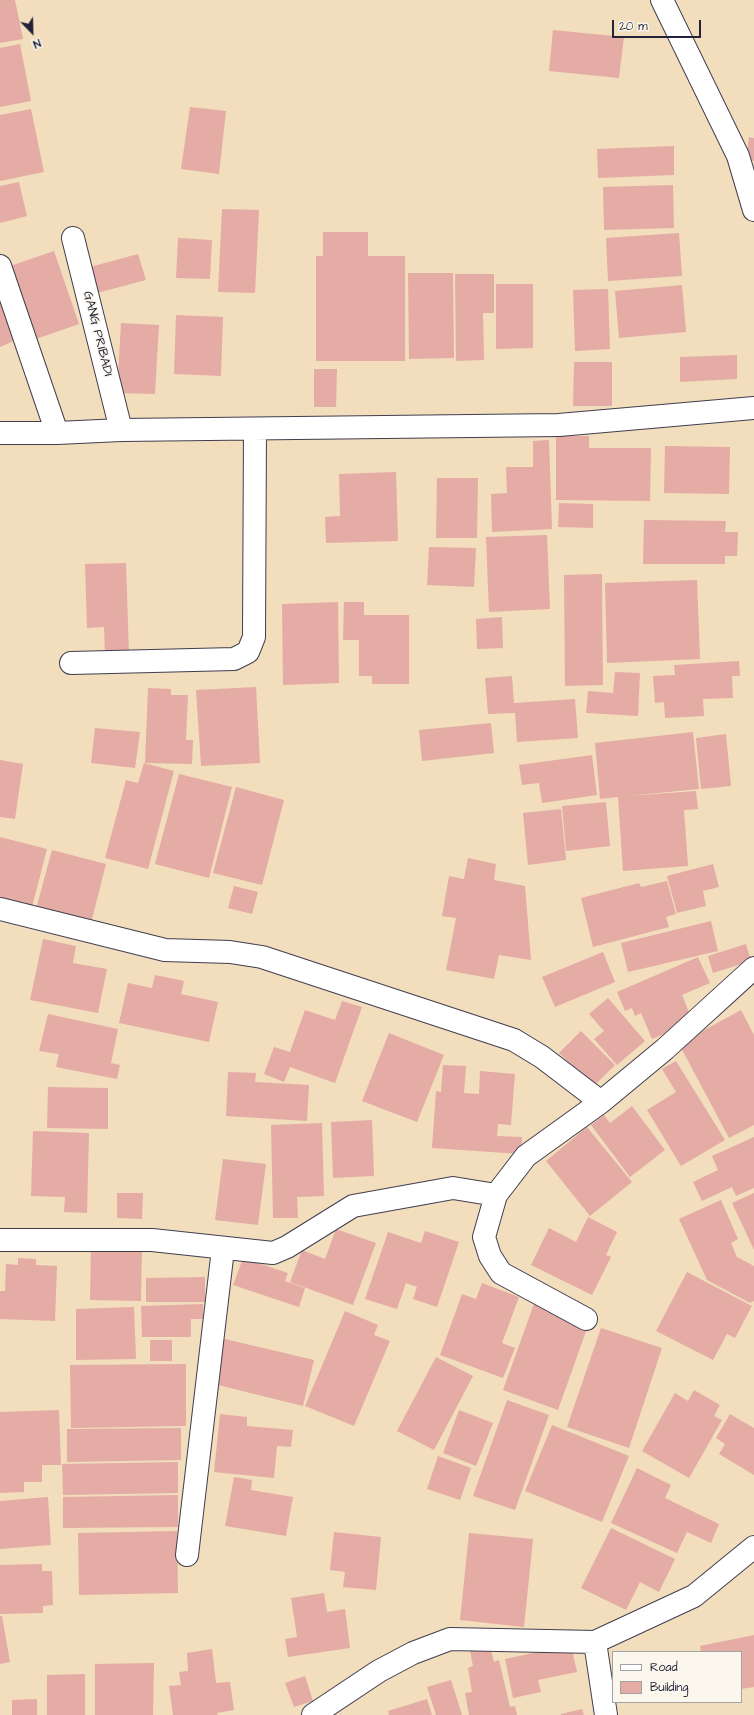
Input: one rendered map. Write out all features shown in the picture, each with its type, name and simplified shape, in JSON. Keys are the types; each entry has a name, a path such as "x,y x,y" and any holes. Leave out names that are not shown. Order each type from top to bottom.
{"street":[{"path":"662,0 738,156 754,210"},
{"name":"GANG PRIBADI","path":"72,238 121,430"},
{"path":"0,266 57,433"},
{"path":"0,433 57,433 121,430 559,425 754,408"},
{"path":"71,663 234,660 248,652 254,637 255,429"},
{"path":"0,909 165,950 230,952 262,957 514,1040 542,1057 601,1102"},
{"path":"586,1319 501,1273 490,1256 484,1236 496,1194 526,1156 601,1102 665,1049 754,968"},
{"path":"0,1240 152,1240 223,1249 273,1253 287,1247 353,1206 453,1188 496,1194"},
{"path":"187,1555 223,1249"},
{"path":"313,1715 379,1671 413,1653 450,1639 595,1642 694,1596 754,1547"},
{"path":"595,1642 606,1715"}],"building":[{"path":"0,0 15,0 23,39 0,43"},
{"path":"553,30 624,37 619,78 549,71"},
{"path":"20,44 31,101 0,107 0,48"},
{"path":"190,107 226,111 219,174 181,169"},
{"path":"31,109 44,172 0,181 0,115"},
{"path":"749,137 754,138 754,161 746,160"},
{"path":"674,146 674,175 598,178 597,149"},
{"path":"19,182 27,216 0,223 0,186"},
{"path":"673,185 674,228 604,230 603,187"},
{"path":"222,209 259,210 255,293 218,292"},
{"path":"323,232 368,232 368,256 405,256 405,361 316,361 316,256 323,256"},
{"path":"679,233 682,276 608,281 606,238"},
{"path":"178,238 212,240 210,279 176,278"},
{"path":"54,251 79,324 36,339 10,266"},
{"path":"138,254 146,280 97,293 90,267"},
{"path":"408,273 453,273 454,358 409,359"},
{"path":"455,274 494,274 494,313 483,313 484,360 456,361"},
{"path":"496,284 533,284 533,348 496,349"},
{"path":"682,285 686,332 619,338 615,291"},
{"path":"608,289 610,349 575,351 573,290"},
{"path":"0,294 18,339 0,347"},
{"path":"176,315 223,317 221,376 174,374"},
{"path":"121,323 159,325 155,394 117,393"},
{"path":"737,355 737,379 680,382 680,357"},
{"path":"574,362 612,362 612,406 573,406"},
{"path":"314,369 337,369 336,407 314,407"},
{"path":"556,436 589,436 589,448 651,448 650,501 556,500"},
{"path":"549,440 552,529 492,532 491,494 507,493 506,467 533,467 533,441"},
{"path":"665,446 730,447 729,494 664,493"},
{"path":"396,472 398,541 326,543 325,517 340,516 339,474"},
{"path":"437,478 478,478 477,538 436,538"},
{"path":"559,503 593,504 593,528 558,527"},
{"path":"644,520 726,521 725,532 738,532 737,556 725,556 725,564 643,564"},
{"path":"547,535 550,609 489,612 486,537"},
{"path":"429,547 476,548 474,587 427,585"},
{"path":"126,563 129,655 105,656 104,627 87,628 85,564"},
{"path":"602,574 603,685 565,686 564,575"},
{"path":"697,580 700,659 607,663 605,583"},
{"path":"338,602 339,683 283,685 282,604"},
{"path":"344,602 364,602 364,615 409,615 409,684 372,684 372,676 359,676 359,640 343,640"},
{"path":"502,617 503,648 477,649 476,619"},
{"path":"739,661 740,676 732,676 733,698 703,699 704,716 665,718 664,702 655,703 653,676 675,675 674,665"},
{"path":"615,672 640,673 638,716 586,713 588,691 613,693"},
{"path":"512,676 514,703 575,699 578,738 517,742 515,713 488,714 485,678"},
{"path":"256,687 260,763 201,766 196,690"},
{"path":"148,688 171,689 171,695 188,695 186,740 193,740 192,764 145,763"},
{"path":"491,723 494,753 422,761 419,730"},
{"path":"95,728 140,732 135,768 91,763"},
{"path":"693,732 699,789 628,796 696,791 698,809 684,810 688,866 623,871 618,797 600,799 595,743"},
{"path":"726,734 731,786 701,789 696,738"},
{"path":"592,755 597,795 542,803 539,783 522,785 519,765"},
{"path":"0,760 23,764 15,819 0,817"},
{"path":"144,763 174,771 148,869 105,858 126,780 138,783"},
{"path":"179,774 232,787 209,878 155,864"},
{"path":"236,787 284,800 262,885 213,873"},
{"path":"606,802 610,846 566,851 562,806"},
{"path":"561,809 566,860 528,865 523,813"},
{"path":"0,837 47,849 32,907 0,899"},
{"path":"52,850 106,864 91,923 36,909"},
{"path":"468,858 496,864 494,880 525,886 531,960 499,955 494,979 446,970 456,918 442,916 449,876 464,879"},
{"path":"713,864 719,887 703,891 706,906 677,913 667,876"},
{"path":"667,881 676,914 666,917 669,927 593,947 581,898 639,883 641,887"},
{"path":"234,886 258,892 252,914 228,908"},
{"path":"711,921 718,951 628,972 621,943"},
{"path":"43,939 76,946 73,963 107,969 98,1013 30,1000"},
{"path":"746,944 751,961 713,973 708,956"},
{"path":"603,952 615,982 555,1007 542,977"},
{"path":"698,957 710,983 682,995 693,1022 652,1039 641,1013 635,1016 632,1008 625,1011 617,992"},
{"path":"155,975 184,981 181,994 218,1002 209,1042 119,1023 128,983 152,988"},
{"path":"608,998 645,1041 617,1065 594,1039 604,1031 589,1014"},
{"path":"342,1001 362,1007 335,1083 290,1067 284,1082 264,1074 274,1047 290,1052 305,1010 335,1020"},
{"path":"741,1010 754,1035 754,1125 729,1138 679,1044"},
{"path":"48,1014 118,1029 111,1063 120,1065 117,1079 56,1067 59,1054 39,1051"},
{"path":"581,1031 615,1065 593,1087 559,1053"},
{"path":"389,1033 444,1055 417,1122 362,1101"},
{"path":"676,1061 725,1140 681,1166 647,1110 676,1092 662,1069"},
{"path":"443,1065 466,1066 464,1093 479,1094 480,1071 515,1074 511,1125 498,1124 497,1136 522,1137 521,1154 432,1148 436,1091 441,1092"},
{"path":"228,1072 256,1073 255,1082 309,1085 307,1121 226,1116"},
{"path":"48,1087 108,1088 108,1129 47,1128"},
{"path":"632,1106 665,1150 630,1177 591,1125 604,1115 610,1123"},
{"path":"372,1120 374,1176 333,1178 331,1122"},
{"path":"322,1123 324,1196 297,1197 298,1218 273,1218 271,1125"},
{"path":"587,1127 632,1182 590,1216 546,1161"},
{"path":"33,1131 89,1133 87,1213 64,1212 65,1197 31,1196"},
{"path":"754,1137 754,1188 736,1196 732,1187 702,1201 693,1182 718,1170 712,1156"},
{"path":"223,1159 266,1164 258,1225 215,1220"},
{"path":"117,1193 143,1193 142,1219 117,1218"},
{"path":"754,1193 754,1250 732,1203"},
{"path":"721,1200 738,1239 731,1243 737,1257 754,1266 754,1301 750,1303 707,1280 679,1219"},
{"path":"588,1217 617,1232 606,1255 611,1257 592,1295 531,1265 549,1228 576,1242"},
{"path":"336,1229 376,1243 353,1305 290,1282 302,1250 325,1259"},
{"path":"425,1231 459,1242 437,1307 413,1299 417,1287 406,1283 397,1309 365,1299 388,1232 421,1243"},
{"path":"91,1244 142,1245 141,1301 90,1300"},
{"path":"18,1258 36,1259 36,1265 57,1266 55,1321 0,1319 0,1291 5,1291 6,1264 18,1265"},
{"path":"243,1258 288,1273 285,1281 305,1288 299,1307 233,1285"},
{"path":"687,1272 752,1306 735,1338 727,1334 713,1360 656,1331"},
{"path":"205,1277 205,1302 146,1302 146,1278"},
{"path":"482,1283 519,1297 502,1343 515,1348 503,1378 440,1355 462,1294 476,1299"},
{"path":"535,1301 590,1320 558,1410 503,1390"},
{"path":"203,1304 203,1319 191,1319 191,1337 142,1337 141,1306"},
{"path":"134,1307 136,1359 76,1360 76,1309"},
{"path":"345,1311 378,1325 374,1335 390,1341 354,1426 305,1406"},
{"path":"601,1328 662,1348 629,1448 567,1427"},
{"path":"221,1338 314,1360 303,1406 210,1383"},
{"path":"150,1340 172,1340 172,1361 150,1361"},
{"path":"436,1357 473,1376 434,1450 397,1431"},
{"path":"186,1364 186,1426 71,1428 70,1365"},
{"path":"694,1390 720,1405 714,1416 722,1420 689,1478 642,1451 675,1393 688,1401"},
{"path":"507,1400 549,1415 515,1510 473,1496"},
{"path":"59,1410 61,1465 42,1465 42,1482 24,1482 24,1492 0,1493 0,1412"},
{"path":"459,1410 493,1423 476,1466 443,1453"},
{"path":"220,1414 247,1417 247,1426 293,1430 291,1447 277,1446 274,1478 214,1472"},
{"path":"730,1414 754,1428 754,1475 719,1454 725,1444 716,1438"},
{"path":"552,1425 629,1456 602,1522 525,1491"},
{"path":"181,1428 181,1460 67,1462 67,1429"},
{"path":"438,1456 471,1468 460,1500 427,1489"},
{"path":"178,1462 178,1493 63,1495 62,1464"},
{"path":"637,1468 671,1485 665,1498 719,1524 711,1543 687,1532 677,1553 611,1523"},
{"path":"234,1477 252,1480 251,1490 293,1497 286,1536 225,1526"},
{"path":"178,1495 178,1527 63,1528 63,1497"},
{"path":"48,1497 51,1545 0,1549 0,1501"},
{"path":"611,1528 675,1559 659,1592 640,1582 626,1610 581,1588"},
{"path":"177,1531 178,1593 79,1595 78,1533"},
{"path":"334,1532 381,1537 376,1590 343,1587 345,1572 330,1570"},
{"path":"469,1533 533,1539 524,1627 460,1620"},
{"path":"42,1564 42,1571 52,1571 53,1605 43,1606 43,1613 0,1614 0,1565"},
{"path":"324,1593 327,1612 345,1609 350,1648 288,1657 285,1639 297,1637 291,1598"},
{"path":"0,1616 2,1616 10,1662 0,1664"},
{"path":"754,1635 754,1687 742,1689 742,1651 701,1651 700,1646"},
{"path":"571,1645 577,1672 538,1680 541,1692 513,1698 505,1659"},
{"path":"490,1646 494,1662 499,1660 510,1707 515,1706 517,1715 469,1715 465,1693 472,1692 468,1668 473,1666 470,1651"},
{"path":"212,1649 216,1683 230,1682 234,1710 217,1713 218,1715 173,1715 169,1686 181,1685 179,1672 188,1671 187,1653"},
{"path":"154,1663 153,1715 95,1715 95,1664"},
{"path":"85,1674 85,1715 47,1715 47,1675"},
{"path":"305,1676 313,1701 294,1707 285,1683"},
{"path":"451,1680 462,1715 436,1715 427,1687"},
{"path":"37,1699 37,1715 12,1715 12,1700"},
{"path":"427,1699 432,1715 389,1715 388,1711"},
{"path":"582,1709 584,1715 561,1715 561,1714"}]}
